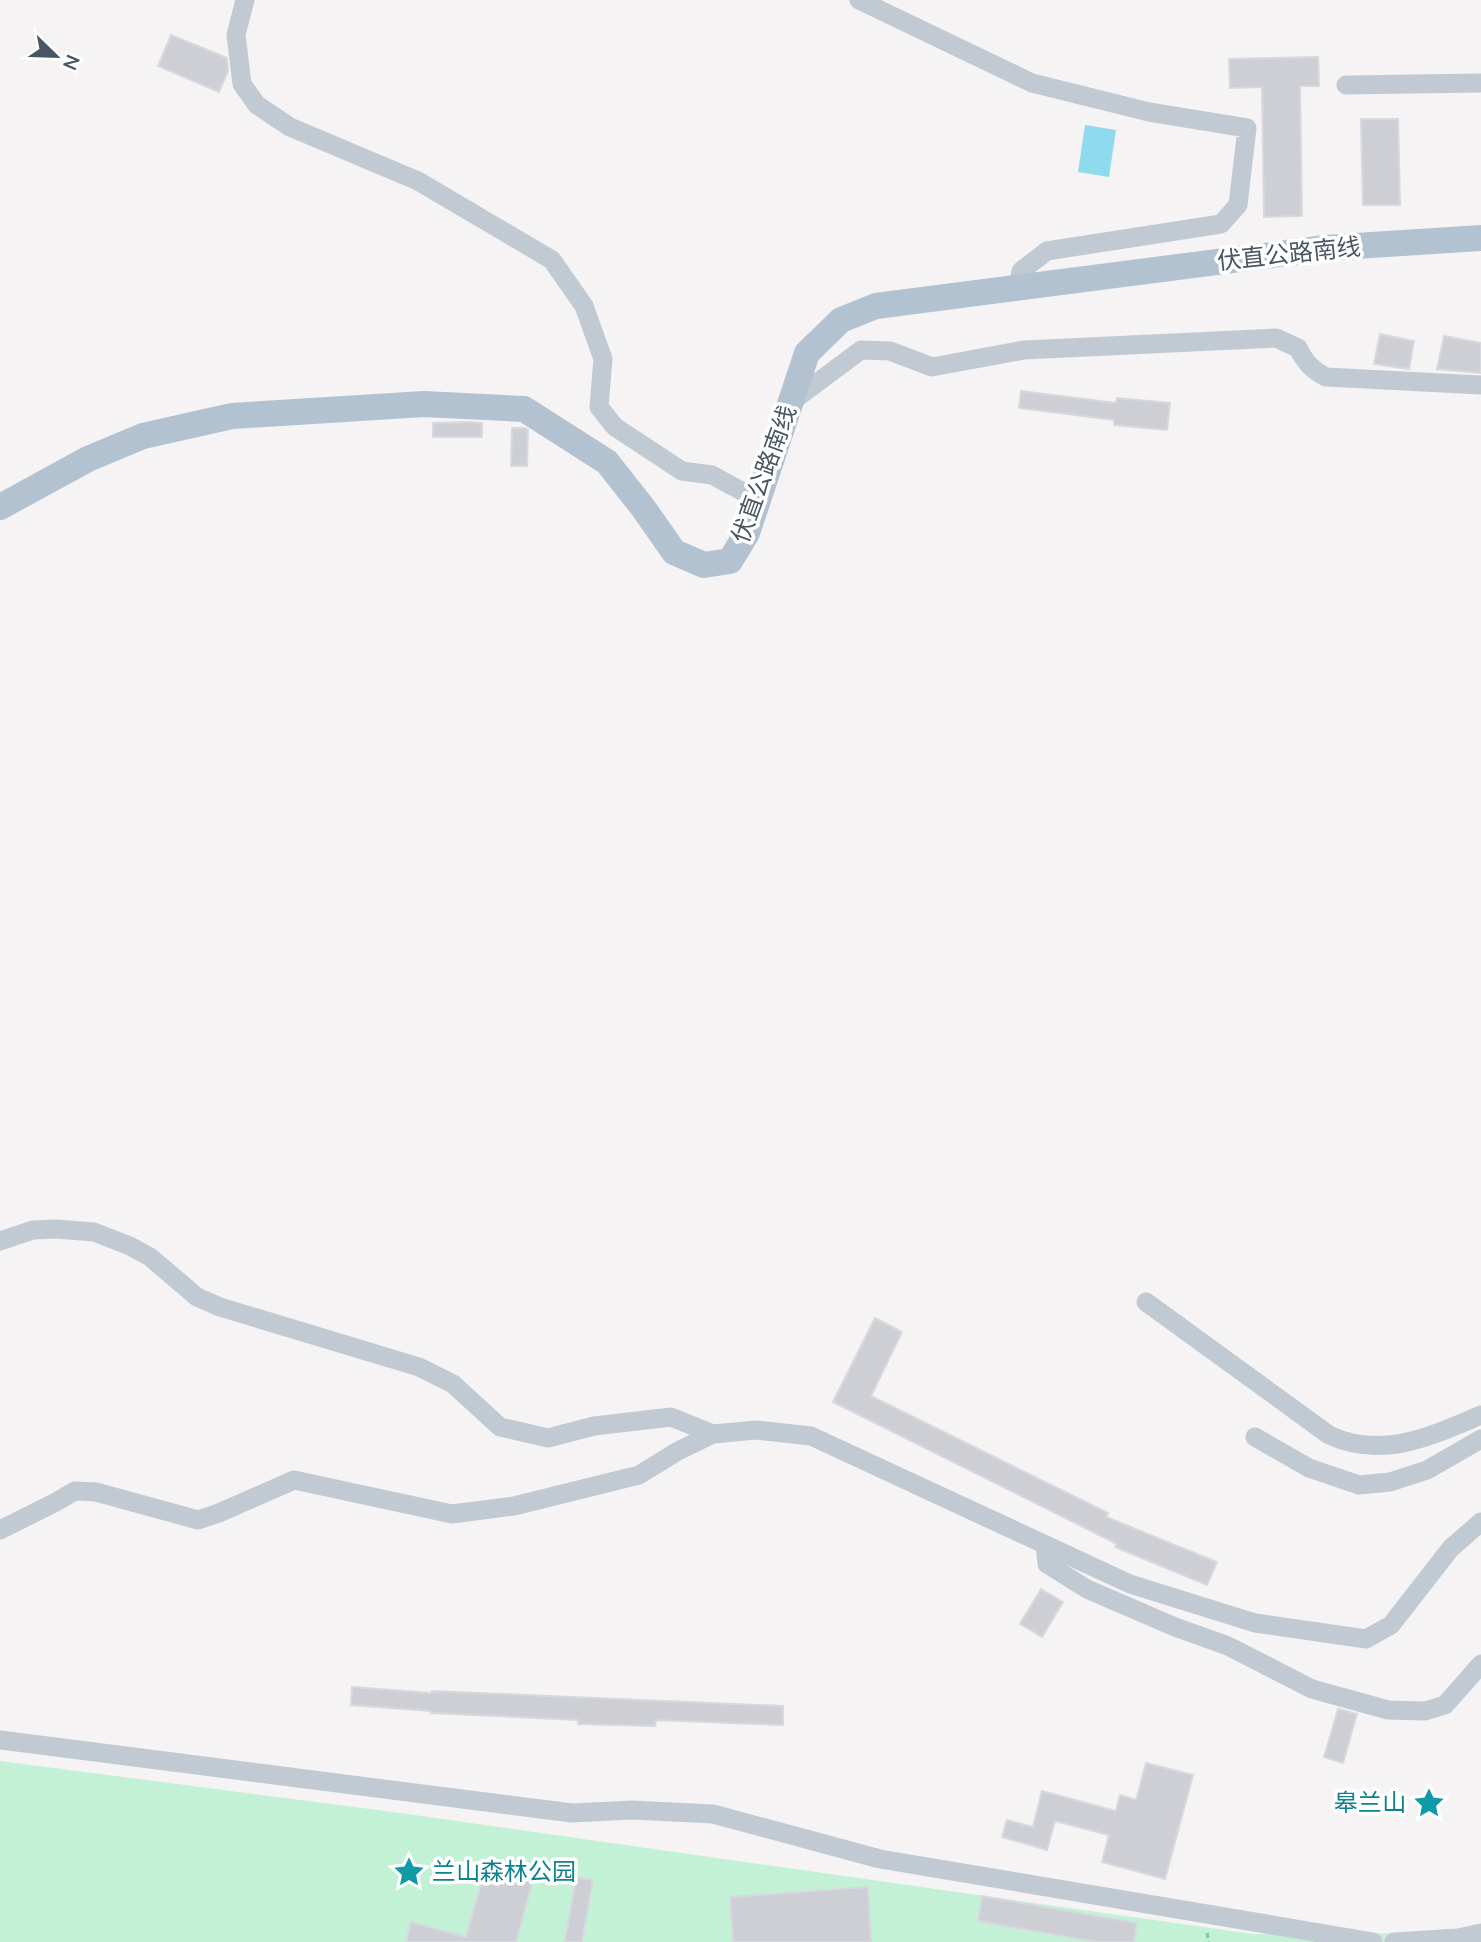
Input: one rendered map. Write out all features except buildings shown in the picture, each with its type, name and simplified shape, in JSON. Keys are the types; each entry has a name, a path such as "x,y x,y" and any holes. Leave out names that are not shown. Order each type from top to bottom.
{"main road":[{"name":"伏直公路南线","path":"0,507 88,459 143,436 232,416 424,404 524,409 607,461 645,509 674,552 704,565 730,561 747,533 807,353 841,320 876,306 1018,287 1325,248 1481,238"}],"street":[{"path":"245,0 236,34 242,84 257,105 290,127 418,181 552,260 588,316 603,359 599,407 615,427 682,471 712,475 758,500"},
{"path":"859,0 1032,83 1149,113 1247,128 1238,205 1221,224 1048,251 1021,271 1018,287"},
{"path":"1346,85 1481,83"},
{"path":"790,402 861,350 890,351 932,367 1024,350 1276,338 1298,348 1304,361 1326,377 1481,385"},
{"path":"0,1241 33,1230 94,1232 150,1257 197,1297 220,1307 419,1367 453,1384 499,1427 548,1438 593,1426 671,1418 713,1434"},
{"path":"1146,1302 1329,1435 1347,1443 1374,1446 1402,1444 1481,1415"},
{"path":"0,1530 75,1491 96,1492 198,1520 294,1479 452,1514 514,1506 639,1475 713,1434 756,1430 811,1436 1130,1584 1255,1623 1366,1639 1391,1625 1451,1548 1481,1522"},
{"path":"1255,1437 1309,1468 1359,1485 1390,1482 1427,1470 1481,1439"},
{"path":"1045,1545 1047,1564 1087,1589 1175,1627 1228,1646 1325,1693 1388,1710 1425,1711 1446,1704 1481,1664"},
{"path":"0,1740 572,1813 632,1810 713,1814 880,1859 1373,1942"},
{"path":"1394,1942 1458,1938 1481,1933"}],"green space":[{"name":"兰山森林公园","path":"0,1761 393,1812 1253,1934 1481,1933 1481,1942 0,1942"}],"water":[{"path":"1085,125 1116,130 1109,177 1078,172"}],"place":[{"name":"皋兰山","path":"1429,1803"},
{"name":"兰山森林公园","path":"409,1872"}]}
